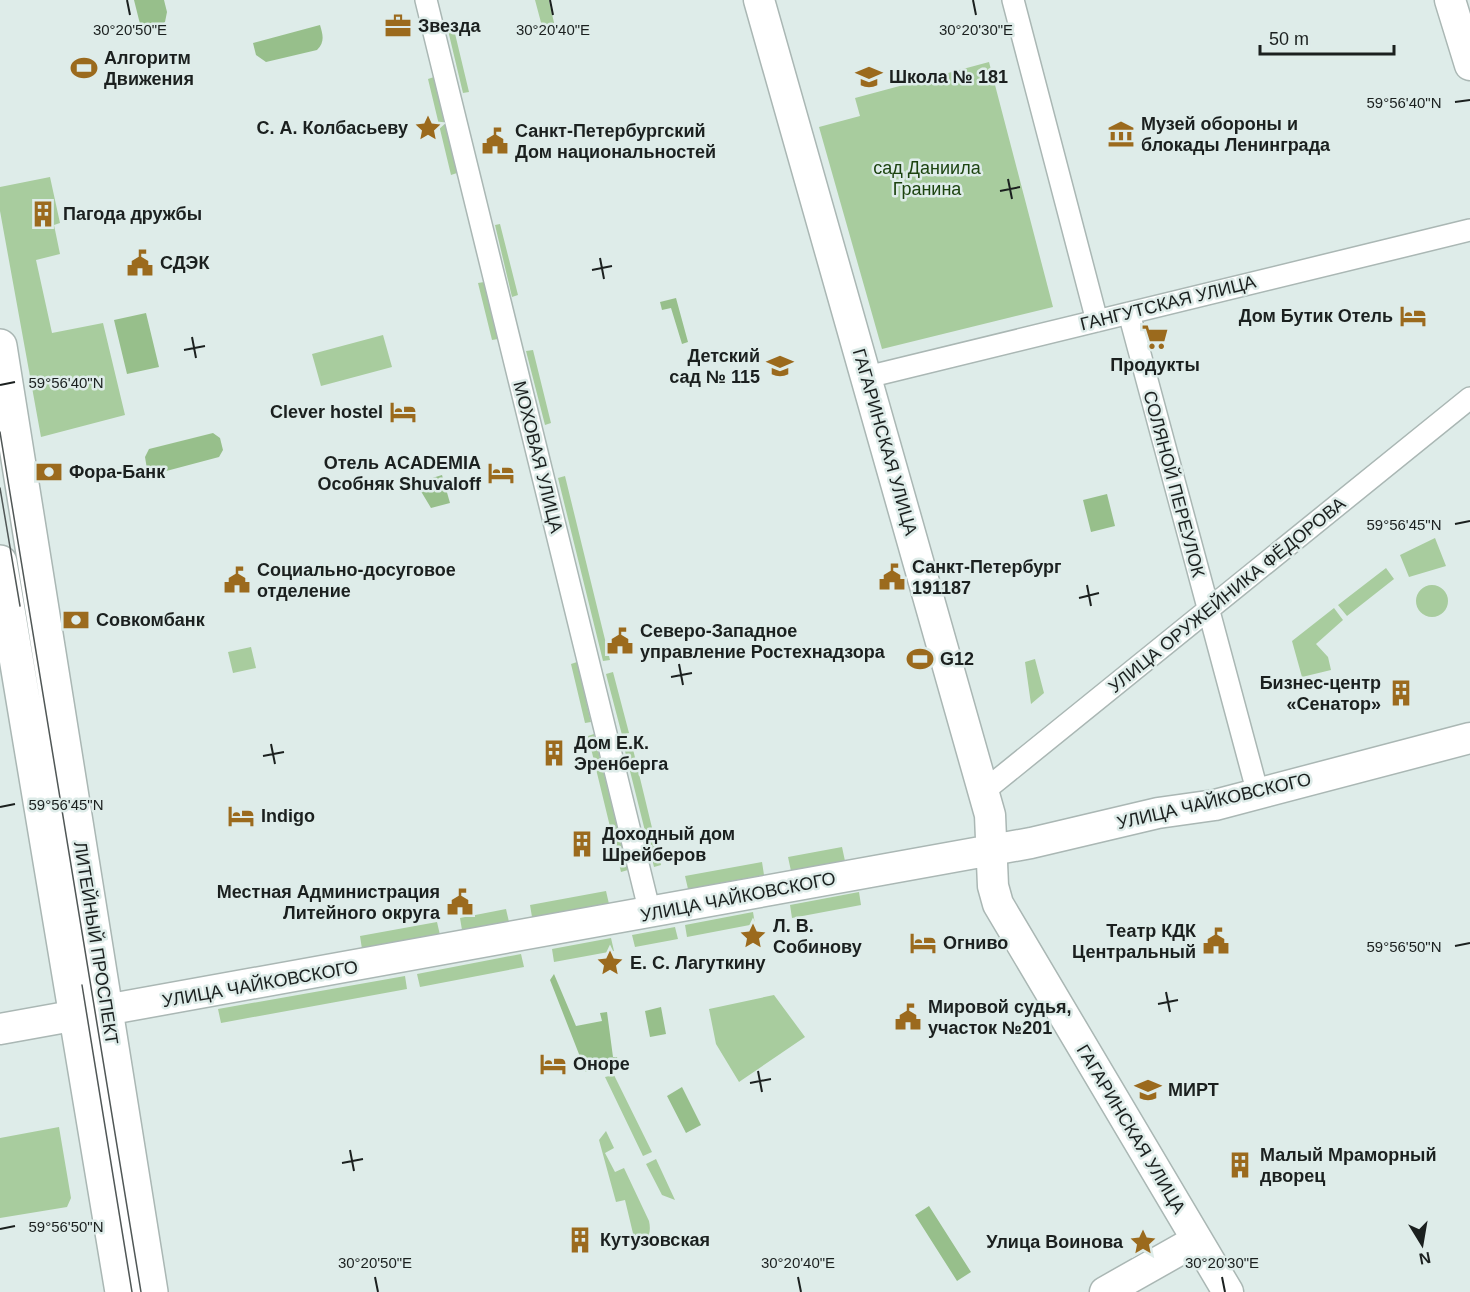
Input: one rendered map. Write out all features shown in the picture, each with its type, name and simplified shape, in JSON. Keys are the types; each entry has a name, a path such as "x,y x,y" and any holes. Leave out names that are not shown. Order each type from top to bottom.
{"main road":[{"name":"ЛИТЕЙНЫЙ ПРОСПЕКТ","path":"0,346 43,615 92,1014 122,1292"},
{"name":"ЛИТЕЙНЫЙ ПРОСПЕКТ","path":"0,562 8,672 92,1014 151,1292"}],"street":[{"name":"МОХОВАЯ УЛИЦА","path":"426,0 650,913"},
{"name":"ГАГАРИНСКАЯ УЛИЦА","path":"759,0 990,814 993,886 998,904 1228,1292"},
{"path":"1012,0 1097,321"},
{"path":"1450,0 1470,65"},
{"name":"ГАНГУТСКАЯ УЛИЦА","path":"867,377 1470,230"},
{"name":"СОЛЯНОЙ ПЕРЕУЛОК","path":"1129,313 1258,794"},
{"name":"УЛИЦА ОРУЖЕЙНИКА ФЁДОРОВА","path":"984,792 1470,398"},
{"path":"5,622 43,615"},
{"name":"УЛИЦА ЧАЙКОВСКОГО","path":"0,1029 991,850 1158,813 1215,805 1470,738"},
{"path":"1105,1292 1197,1240"}],"green space":[{"path":"134,0 164,0 167,12 165,22 158,28 142,32"},
{"path":"535,0 551,0 549,1 555,27 543,30"},
{"path":"452,21 469,92 463,93 446,22"},
{"path":"320,25 323,38 317,50 266,62 256,55 253,43"},
{"name":"сад Даниила Гранина","path":"989,62 1053,307 882,349 819,127 860,116 855,98"},
{"path":"434,77 457,173 451,175 428,79"},
{"path":"50,177 60,223 54,225 60,254 36,260 52,333 103,323 125,415 41,437 0,211 0,187"},
{"path":"500,224 518,295 512,297 495,225"},
{"path":"484,282 498,339 492,340 478,283"},
{"path":"676,298 688,342 682,344 671,308 662,310 660,302"},
{"path":"146,313 159,367 127,374 114,320"},
{"path":"383,335 392,367 321,386 312,354"},
{"path":"533,350 551,423 545,425 526,351"},
{"path":"213,433 220,438 223,450 219,457 155,474 147,469 145,457 149,449"},
{"path":"442,475 450,503 431,508 416,483"},
{"path":"565,476 610,660 603,661 558,478"},
{"path":"1107,494 1115,526 1091,532 1083,500"},
{"path":"1435,538 1446,566 1409,577 1400,555"},
{"path":"1386,568 1394,579 1347,616 1338,605"},
{"path":"1432,585 1443,590 1448,601 1443,612 1432,617 1421,612 1416,601 1421,590"},
{"path":"1334,608 1343,620 1316,644 1328,657 1331,670 1302,677 1292,641"},
{"path":"251,647 256,668 233,673 228,652"},
{"path":"1035,659 1044,693 1031,704 1025,662"},
{"path":"577,662 591,722 585,723 571,664"},
{"path":"613,672 629,733 622,735 606,674"},
{"path":"594,734 628,870 621,872 588,736"},
{"path":"632,745 661,865 654,867 624,747"},
{"path":"842,847 845,861 791,871 788,857"},
{"path":"762,862 764,875 688,889 685,876"},
{"path":"606,891 609,904 532,917 530,905"},
{"path":"859,892 861,905 792,918 790,905"},
{"path":"506,909 509,922 462,930 460,918"},
{"path":"753,912 755,924 687,937 685,925"},
{"path":"437,922 440,935 362,949 360,936"},
{"path":"675,927 678,939 635,947 632,935"},
{"path":"611,938 614,951 554,962 552,949"},
{"path":"521,954 524,967 420,987 417,974"},
{"path":"554,974 576,1026 602,1021 600,1013 607,1012 613,1057 617,1057 619,1066 586,1072 550,980"},
{"path":"405,976 407,989 221,1023 218,1009"},
{"path":"774,995 805,1037 739,1082 716,1044 709,1009"},
{"path":"661,1007 666,1034 650,1037 645,1011"},
{"path":"614,1075 652,1152 643,1156 605,1077"},
{"path":"682,1087 701,1125 686,1133 667,1096"},
{"path":"59,1127 71,1198 67,1207 0,1218 0,1138"},
{"path":"606,1131 614,1148 605,1153 615,1172 624,1168 649,1221 648,1237 637,1250 625,1200 616,1202 599,1140"},
{"path":"656,1159 675,1200 662,1195 646,1164"},
{"path":"929,1206 971,1272 957,1281 915,1215"}],"tram line":[{"path":"0,432 141,1292"},
{"path":"0,488 20,606"},
{"path":"82,985 132,1292"}],"place":[{"name":"Звезда","path":"398,26"},
{"name":"Алгоритм Движения","path":"84,68"},
{"name":"Школа № 181","path":"869,77"},
{"name":"С. А. Колбасьеву","path":"428,128"},
{"name":"Музей обороны и блокады Ленинграда","path":"1121,134"},
{"name":"Санкт-Петербургский Дом национальностей","path":"495,141"},
{"name":"Пагода дружбы","path":"43,214"},
{"name":"СДЭК","path":"140,263"},
{"name":"Дом Бутик Отель","path":"1413,316"},
{"name":"Продукты","path":"1155,337"},
{"name":"Детский сад № 115","path":"780,366"},
{"name":"Clever hostel","path":"403,412"},
{"name":"Фора-Банк","path":"49,472"},
{"name":"Отель ACADEMIA Особняк Shuvaloff","path":"501,473"},
{"name":"Санкт-Петербург 191187","path":"892,577"},
{"name":"Социально-досуговое отделение","path":"237,580"},
{"name":"Совкомбанк","path":"76,620"},
{"name":"Северо-Западное управление Ростехнадзора","path":"620,641"},
{"name":"G12","path":"920,659"},
{"name":"Бизнес-центр «Сенатор»","path":"1401,693"},
{"name":"Дом Е.К. Эренберга","path":"554,753"},
{"name":"Indigo","path":"241,816"},
{"name":"Доходный дом Шрейберов","path":"582,844"},
{"name":"Местная Администрация Литейного округа","path":"460,902"},
{"name":"Л. В. Собинову","path":"753,936"},
{"name":"Театр КДК Центральный","path":"1216,941"},
{"name":"Огниво","path":"923,943"},
{"name":"Е. С. Лагуткину","path":"610,963"},
{"name":"Мировой судья, участок №201","path":"908,1017"},
{"name":"Оноре","path":"553,1064"},
{"name":"МИРТ","path":"1148,1090"},
{"name":"Малый Мраморный дворец","path":"1240,1165"},
{"name":"Кутузовская","path":"580,1240"},
{"name":"Улица Воинова","path":"1143,1242"}]}
